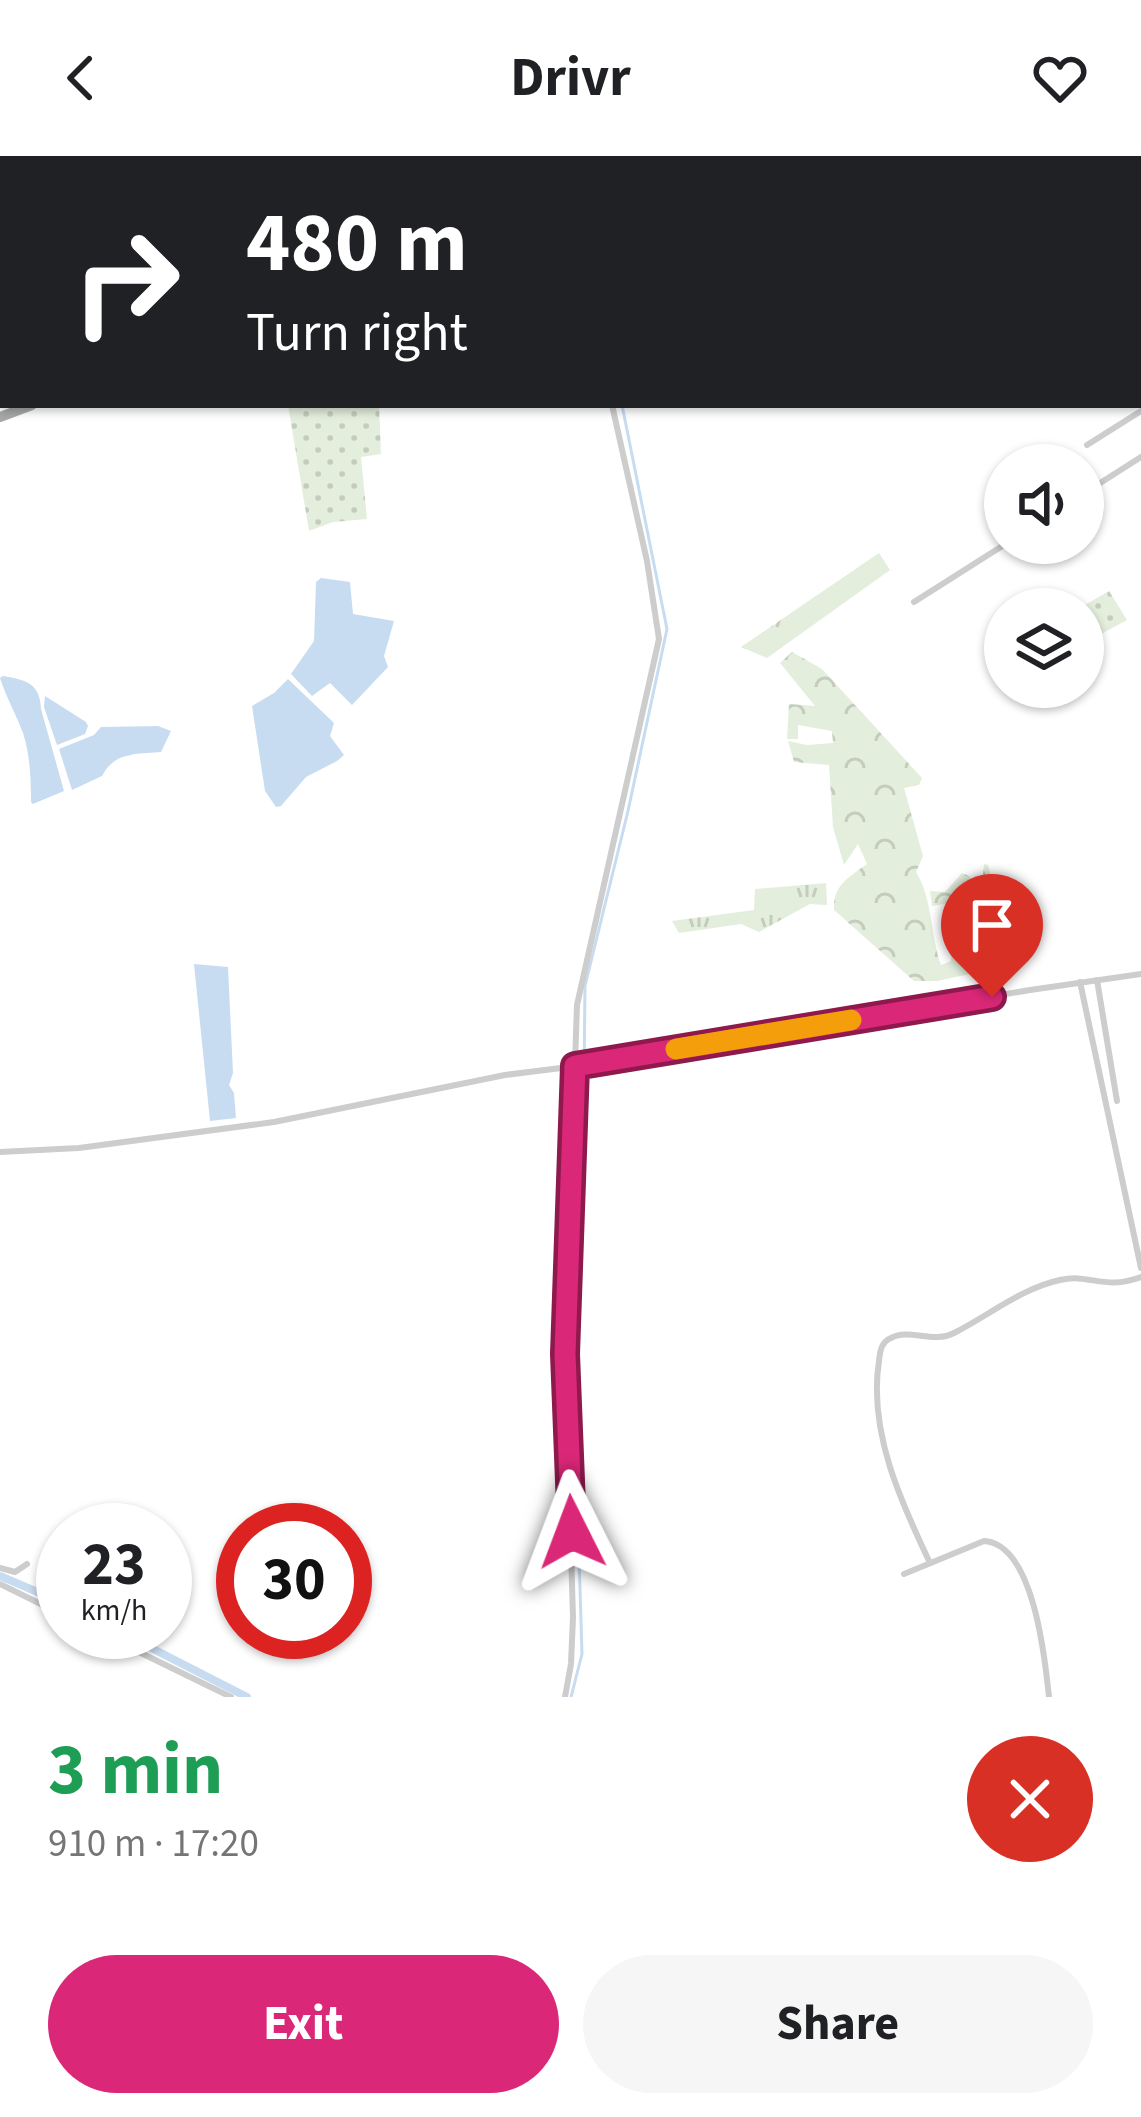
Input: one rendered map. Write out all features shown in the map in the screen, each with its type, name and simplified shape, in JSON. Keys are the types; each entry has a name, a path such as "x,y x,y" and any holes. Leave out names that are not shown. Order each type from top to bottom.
{"street":[{"path":"565,1697 572,1664 573,1617 565,1354 580,988 659,639 613,408"},
{"path":"1090,444 1141,411"},
{"path":"1104,481 1141,457"},
{"path":"914,602 984,557"},
{"path":"0,1152 80,1148 274,1122 434,1087 1141,974"},
{"path":"1097,980 1117,1101"},
{"path":"930,1563 886,1453 876,1384 883,1344 891,1337 950,1335 1054,1281 1074,1278 1108,1284 1141,1272 1080,982"},
{"path":"904,1574 984,1541 997,1543 1016,1563 1040,1622 1049,1697"},
{"path":"0,1568 15,1571 27,1564"},
{"path":"0,1584 36,1602"},
{"path":"153,1659 231,1697"}],"green space":[{"path":"288,408 379,408 381,454 361,457 367,519 333,522 309,531"},
{"path":"879,553 890,570 767,658 741,647"},
{"path":"1109,591 1127,620 1104,633 1104,594"},
{"path":"792,652 822,669 922,778 919,785 904,788 923,856 916,872 926,894 941,965 951,961 952,950 961,940 950,903 932,906 930,891 945,892 962,873 974,884 982,884 984,864 988,865 1002,917 1013,925 1010,945 986,954 984,971 914,981 834,910 839,888 867,864 858,844 844,865 833,827 829,765 794,762 788,741 833,743 832,731 798,725 798,739 787,739 789,704 815,706 780,663"},
{"path":"826,883 827,905 810,904 759,932 741,924 679,933 672,921 754,910 755,889"}],"water":[{"path":"321,578 350,582 353,614 394,621 384,656 388,667 352,705 330,683 312,696 291,674 314,641 316,582"},
{"path":"3,676 25,681 38,693 64,791 33,804 25,741"},
{"path":"288,679 334,723 330,736 344,755 306,777 276,807 265,791 252,706"},
{"path":"45,696 86,722 85,734 57,745"},
{"path":"158,726 171,731 161,752 120,758 102,776 72,790 59,749 94,735 101,727"},
{"path":"194,964 228,967 233,1073 229,1085 236,1118 210,1121"}],"waterway":[{"path":"571,1697 582,1654 573,1356 585,986 667,629 623,408"},
{"path":"0,1576 36,1591"},
{"path":"173,1659 247,1697"}],"slow traffic":[{"path":"676,1049 851,1020"}],"route":[{"path":"572,1532 565,1354 575,1066 992,997"}]}
